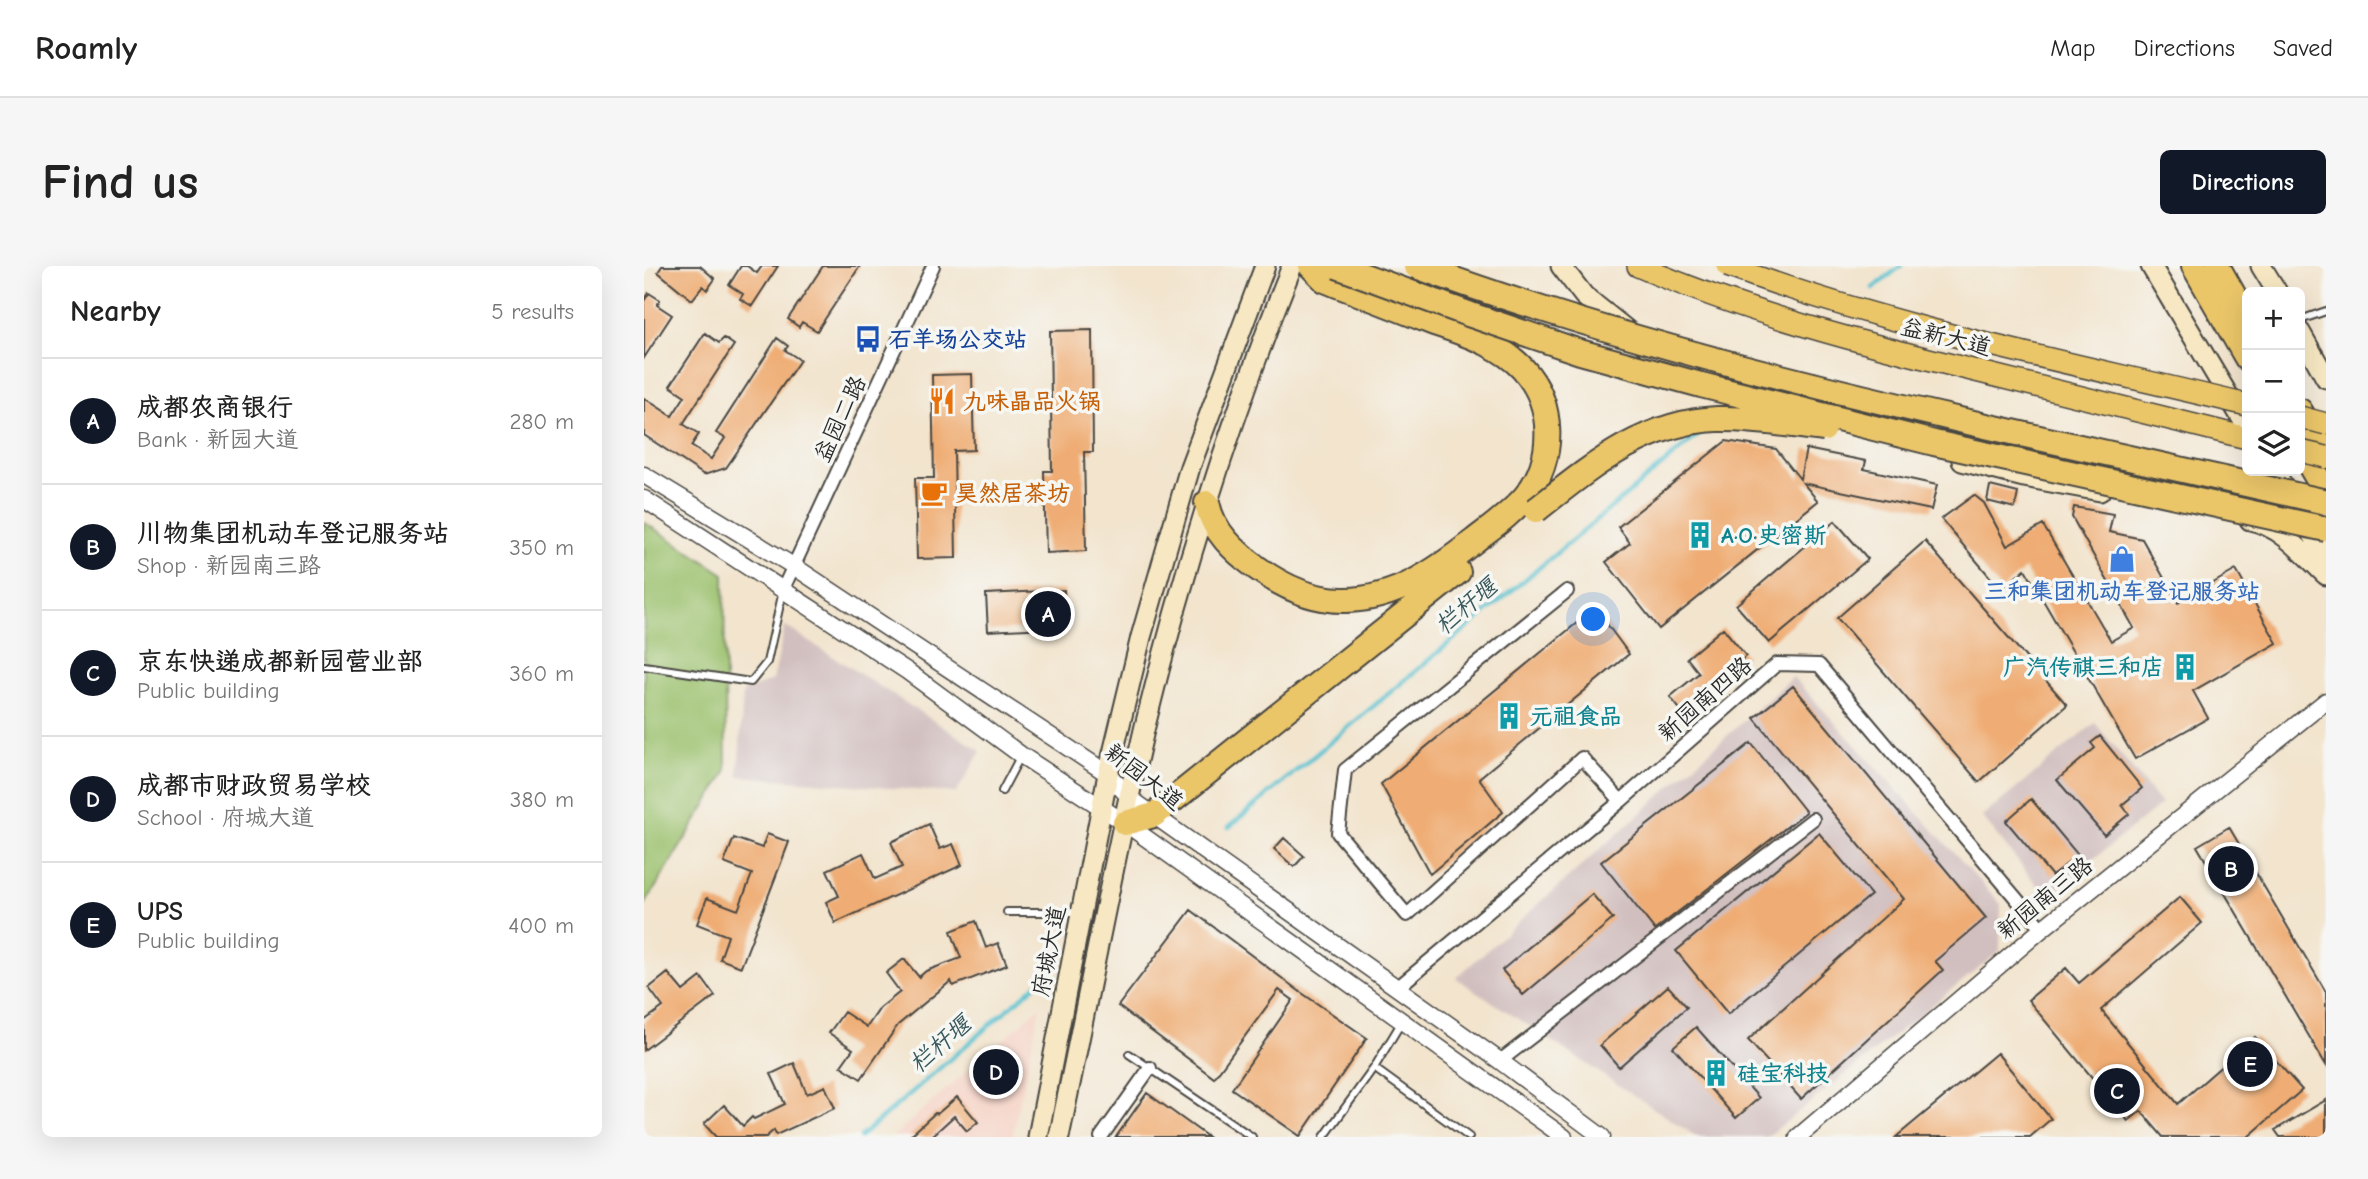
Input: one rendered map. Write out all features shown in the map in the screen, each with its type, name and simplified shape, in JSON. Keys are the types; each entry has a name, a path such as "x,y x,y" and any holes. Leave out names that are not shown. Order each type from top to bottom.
{"highway":[{"path":"1125,823 1154,815 1531,503 1548,436 1545,413 1538,392 1522,368 1491,344 1325,280 1311,266"},
{"path":"1337,266 1580,352 1701,385 1934,443 2326,529"},
{"path":"1416,266 1570,319 1723,361 1875,400 2326,502"},
{"path":"2193,266 2242,350"},
{"path":"2217,266 2242,310"},
{"path":"2301,413 2326,457"},
{"path":"1207,503 1214,526 1225,540 1254,566 1291,588 1345,600 1387,593 1429,575 1508,514 1531,503 1612,452 1655,431 1698,421 1743,420 1934,443"},
{"path":"2305,457 2326,493"}],"main road":[{"name":"府城大道","path":"1038,1137 1108,774 1141,637 1190,467 1265,266"},
{"name":"府城大道","path":"1059,1137 1145,727 1207,503 1292,266"},
{"path":"1561,266 1584,296 1674,368 1778,414 2024,477 2262,523 2297,546 2326,575"},
{"name":"益新大道","path":"1638,266 1690,288 1770,316 1882,348 2242,437"},
{"name":"益新大道","path":"1727,266 1782,287 1884,318 2242,404"},
{"path":"2151,266 2242,418"},
{"path":"2261,266 2274,287"},
{"path":"2305,341 2326,378"},
{"path":"2305,418 2326,424"},
{"path":"2305,451 2326,457"},
{"path":"2277,476 2326,556"}],"street":[{"name":"益园二路","path":"783,589 933,266"},
{"name":"新园大道","path":"644,475 795,567 1108,774 1130,799 1500,1061 1602,1137"},
{"name":"新园大道","path":"644,499 908,671 1021,755 1125,823 1564,1137"},
{"path":"1567,591 1345,770 1338,833 1408,915 1582,758 1621,801"},
{"name":"新园南四路","path":"1397,988 1621,801 1777,664 1819,665 2042,929"},
{"name":"新园南三路","path":"1798,1137 2042,929 2326,701"},
{"path":"1500,1061 1813,819"},
{"path":"1101,1137 1150,1068"}],"lane":[{"path":"2305,318 2326,311"},
{"path":"644,666 751,682 767,662 783,589"},
{"path":"1002,791 1021,755"},
{"path":"1007,912 1081,912"},
{"path":"1324,1137 1374,1068 1403,1020"},
{"path":"1129,1054 1252,1137"},
{"path":"1374,1068 1469,1137"}],"shaded area":[{"path":"785,626 981,751 956,793 738,776 743,692 773,680"},
{"path":"1793,677 2001,904 2000,951 1767,1137 1697,1137 1456,978"},
{"path":"2095,723 2161,804 2047,897 1982,817"},
{"path":"1040,1007 1012,1137 892,1137"}],"green space":[{"path":"644,522 724,574 726,772 644,906"}],"building":[{"path":"662,266 700,266 715,279 707,290 703,286 692,300 658,272"},
{"path":"741,266 747,266 757,273 762,266 778,266 752,306 740,299 743,294 729,285"},
{"path":"823,266 860,266 817,331 802,322 799,327 788,319"},
{"path":"649,293 660,300 657,305 672,315 644,358 644,301"},
{"path":"1092,330 1093,452 1084,452 1086,551 1046,553 1044,471 1052,471 1050,331"},
{"path":"705,333 719,343 724,338 734,345 683,424 699,434 691,446 711,459 725,438 716,433 777,338 788,346 785,350 800,360 726,468 704,475 644,435 644,398 672,416 685,396 670,386"},
{"path":"972,374 974,450 954,451 956,558 917,559 915,478 934,478 932,375"},
{"name":"A·O·史密斯","path":"1726,441 1776,449 1800,479 1806,449 1866,461 1864,469 1937,485 1931,510 1803,483 1818,501 1659,629 1606,562 1630,543 1618,527"},
{"path":"1990,486 2018,493 2015,508 1987,501"},
{"path":"1974,495 1984,503 2007,546 2043,525 2111,641 2134,628 2072,517 2074,507 2113,514 2109,532 2142,539 2178,603 2236,570 2277,643 2193,691 2208,718 2135,759 2025,569 2001,590 1941,519"},
{"path":"1835,521 1868,559 1769,643 1736,605"},
{"path":"1925,541 2067,705 1979,782 1837,618"},
{"path":"1064,590 1066,627 988,631 986,594"},
{"name":"元祖食品","path":"1595,608 1629,654 1479,778 1503,812 1430,874 1381,784"},
{"path":"1723,628 1746,656 1683,713 1670,697 1699,673 1687,658"},
{"path":"1793,686 1986,918 1935,961 1943,970 1801,1099 1748,1040 1904,899 1754,718"},
{"path":"2100,736 2142,788 2122,805 2129,814 2104,835 2057,780 2095,748 2091,743"},
{"path":"1751,743 1806,812 1655,930 1601,862"},
{"path":"2031,799 2078,855 2052,876 2006,821"},
{"path":"929,824 940,849 953,844 962,865 835,923 826,902 839,896 827,870 863,853 875,879 902,867 891,842"},
{"path":"2229,827 2326,992 2326,1065 2197,846"},
{"path":"1819,833 1871,895 1728,1014 1676,951"},
{"path":"767,834 789,842 741,967 720,959 728,936 697,924 707,898 738,910 752,874 724,863 734,838 762,848"},
{"path":"1284,838 1304,856 1294,867 1274,849"},
{"path":"1592,894 1613,919 1523,995 1502,970"},
{"path":"2180,897 2202,923 2101,1010 2178,1104 2255,1037 2302,1090 2248,1137 2163,1137 2141,1111 2128,1121 2028,1000 2066,968 2079,983"},
{"path":"1191,910 1367,1038 1300,1136 1232,1089 1293,1000 1279,990 1214,1078 1118,1006"},
{"path":"976,921 986,948 998,943 1007,965 953,986 951,981 898,1025 861,1079 841,1066 853,1049 829,1033 844,1012 867,1027 880,1008 900,992 886,973 904,959 919,977 926,971 961,958 951,931"},
{"path":"668,973 683,991 701,977 715,996 644,1050 644,1021 663,1007 649,988"},
{"path":"1668,986 1687,1007 1619,1067 1600,1045"},
{"name":"硅宝科技","path":"1696,1027 1759,1098 1736,1118 1673,1047"},
{"path":"1997,1053 2051,1119 2030,1137 1896,1137"},
{"path":"794,1063 807,1094 825,1086 835,1108 776,1135 774,1130 766,1137 716,1137 704,1124 724,1105 743,1126 752,1117 754,1119 785,1104 771,1074"},
{"path":"1147,1093 1208,1137 1116,1137"},
{"path":"957,1097 978,1122 967,1131 954,1116 931,1137 909,1137 935,1113"},
{"path":"2326,1100 2326,1137 2280,1137 2275,1130"}],"waterway":[{"name":"栏杆堰","path":"1873,288 1901,266"},
{"name":"栏杆堰","path":"1229,827 1704,430"},
{"name":"栏杆堰","path":"860,1137 1044,978"}],"place":[{"name":"石羊场公交站","path":"868,339"},
{"name":"九味晶品火锅","path":"942,401"},
{"name":"昊然居茶坊","path":"934,493"},
{"name":"A·O·史密斯","path":"1700,535"},
{"name":"三和集团机动车登记服务站","path":"2122,559"},
{"name":"成都农商银行","path":"1048,614"},
{"name":"广汽传祺三和店","path":"2185,667"},
{"name":"元祖食品","path":"1509,716"},
{"name":"川物集团机动车登记服务站","path":"2231,869"},
{"name":"UPS","path":"2250,1064"},
{"name":"成都市财政贸易学校","path":"996,1072"},
{"name":"硅宝科技","path":"1716,1073"},
{"name":"京东快递成都新园营业部","path":"2117,1091"}]}
